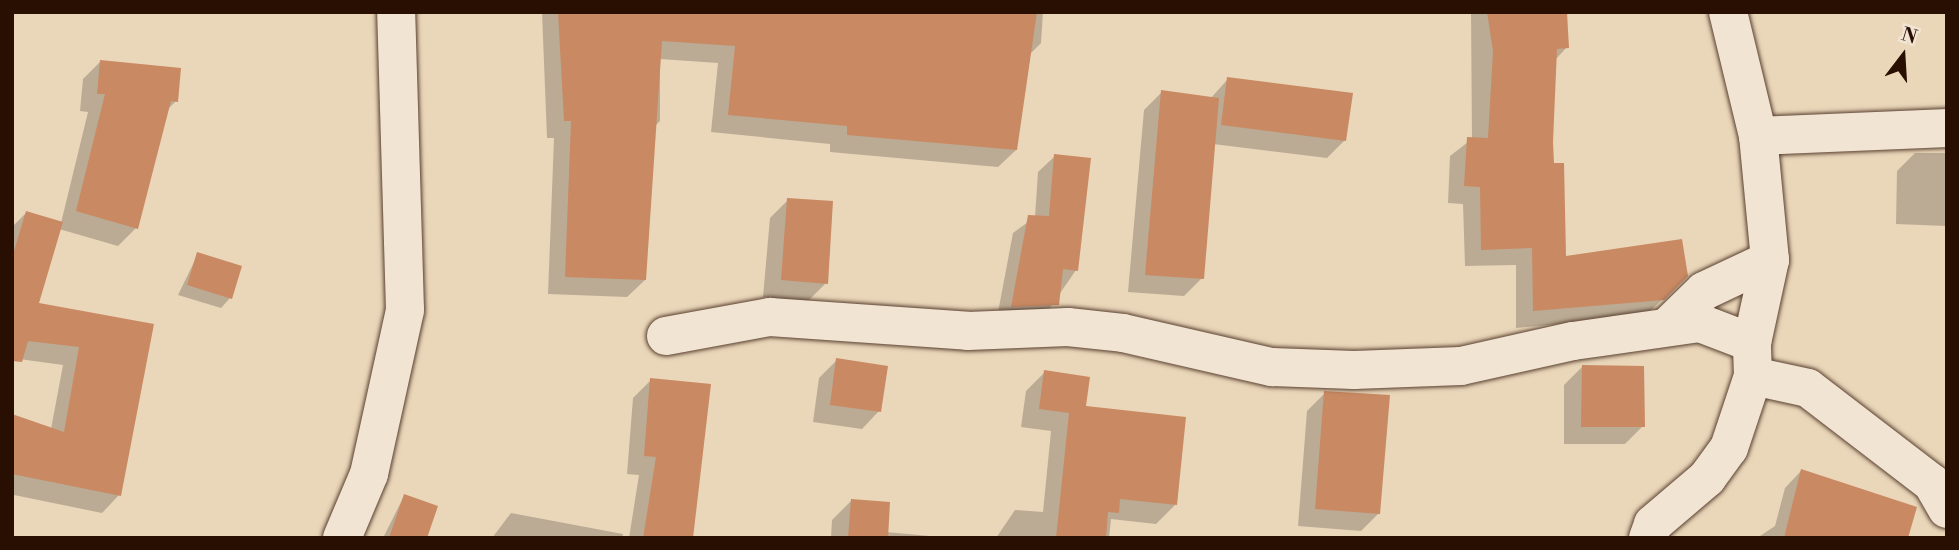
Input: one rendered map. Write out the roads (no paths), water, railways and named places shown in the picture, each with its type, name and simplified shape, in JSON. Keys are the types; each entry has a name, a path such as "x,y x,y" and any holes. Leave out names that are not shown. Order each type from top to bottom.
{"street":[{"path":"342,538 369,474 405,310 396,12"},
{"path":"1648,538 1653,524 1707,478 1729,448 1753,360 1770,260 1758,136 1727,12"},
{"path":"1758,136 1947,128"},
{"path":"1668,326 1704,291 1770,260"},
{"path":"666,336 770,317 968,331 1068,327 1124,333 1272,367 1354,370 1461,366 1668,326 1700,323 1753,360 1808,388 1932,483 1947,509"}]}
